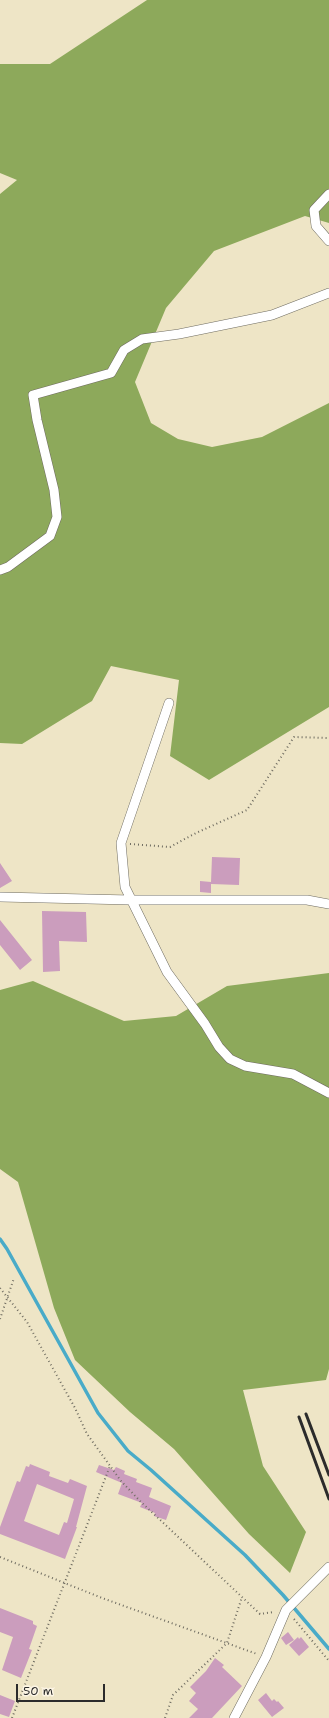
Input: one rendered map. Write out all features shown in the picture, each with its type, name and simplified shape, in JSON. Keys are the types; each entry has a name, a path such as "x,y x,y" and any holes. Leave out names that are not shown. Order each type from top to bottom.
{"street":[{"path":"329,194 314,210 316,226 329,241"},
{"path":"0,570 8,567 50,536 57,517 54,490 37,420 34,395 111,373 124,350 142,338 179,334 272,315 329,292"},
{"path":"169,703 121,844 125,887 166,972 205,1024 219,1047 230,1059 245,1066 293,1074 329,1093"},
{"path":"0,898 308,900 329,904"},
{"path":"234,1718 266,1657 287,1609 329,1567"}],"path":[{"path":"121,844 170,847 196,833 247,810 294,737 329,738"},
{"path":"0,1319 14,1278"},
{"path":"0,1288 27,1322 75,1408 87,1434 121,1481 140,1501 260,1614 287,1609 329,1661"},
{"path":"12,1718 110,1466"},
{"path":"0,1557 64,1583 266,1657"},
{"path":"165,1718 173,1695 227,1643 242,1597"}],"green space":[{"path":"147,0 329,0 329,223 305,216 214,251 166,308 135,382 151,423 178,439 212,447 262,437 329,403 329,707 209,780 170,756 179,680 111,666 92,701 22,744 0,743 0,194 17,180 0,173 0,64 50,64"},
{"path":"329,973 329,1369 326,1380 243,1390 263,1466 306,1532 290,1573 249,1534 174,1449 130,1412 75,1360 54,1308 18,1182 0,1169 0,990 33,981 124,1021 176,1016 227,986"}],"building":[{"path":"212,857 240,858 239,885 211,884 211,893 200,892 200,881 211,882"},
{"path":"0,863 12,881 0,888"},
{"path":"42,911 86,912 87,942 59,941 60,971 43,972"},
{"path":"0,920 32,960 20,970 0,945"},
{"path":"30,1464 50,1472 49,1476 68,1483 70,1479 87,1486 77,1527 65,1559 0,1534 0,1527 17,1481 20,1482 26,1466 29,1467","holes":["37,1484 74,1499 67,1523 64,1522 59,1535 24,1521"]},
{"path":"99,1465 114,1470 116,1467 125,1471 124,1474 137,1479 136,1482 152,1488 149,1497 171,1506 166,1520 154,1516 155,1513 140,1507 142,1503 118,1494 122,1483 96,1472"},
{"path":"0,1608 33,1621 33,1624 37,1626 29,1649 32,1650 21,1678 2,1670 13,1637 0,1632"},
{"path":"288,1632 294,1640 286,1645 281,1638"},
{"path":"298,1637 299,1639 301,1637 309,1647 299,1656 289,1645"},
{"path":"215,1658 224,1665 222,1667 242,1686 212,1718 189,1718 198,1709 189,1701 196,1693 190,1687 206,1671"},
{"path":"266,1693 272,1701 274,1699 277,1702 278,1701 284,1708 272,1717 258,1700"},
{"path":"0,1695 15,1701 9,1717 0,1714"}],"waterway":[{"path":"0,1239 98,1413 128,1451 245,1555 283,1595 329,1649"}],"railway":[{"path":"306,1414 329,1475"},
{"path":"299,1417 329,1499"}]}
